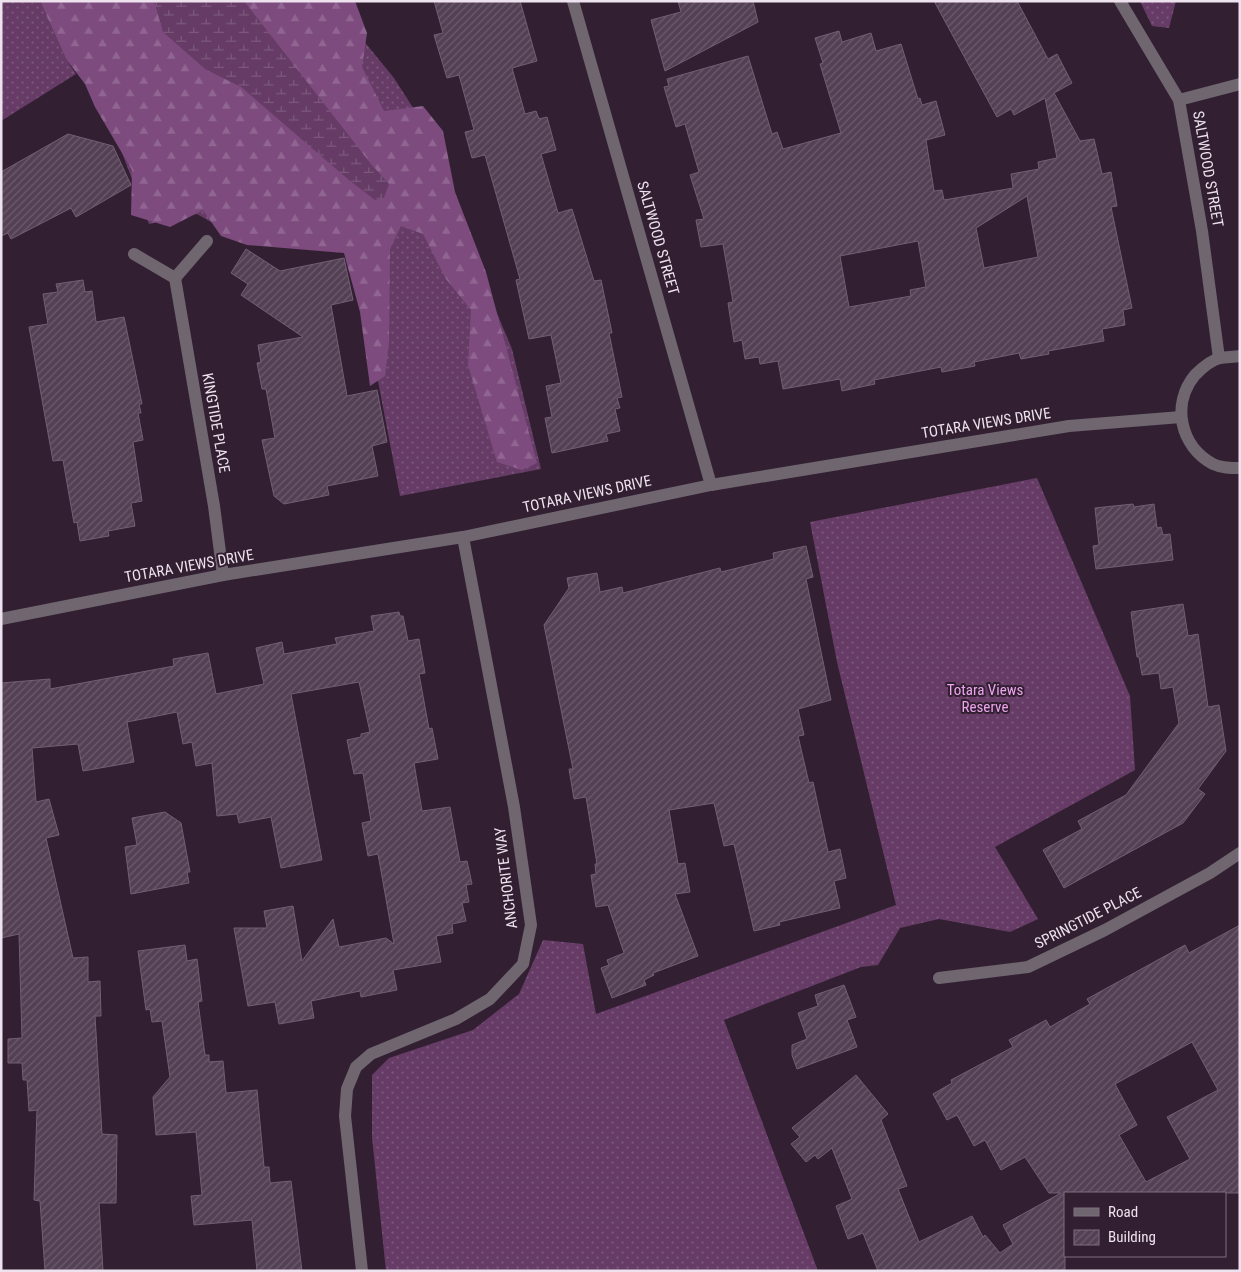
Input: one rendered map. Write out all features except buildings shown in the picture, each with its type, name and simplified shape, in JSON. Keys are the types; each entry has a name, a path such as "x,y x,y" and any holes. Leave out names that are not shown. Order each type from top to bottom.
{"street":[{"name":"SALTWOOD STREET","path":"573,1 711,485"},
{"name":"SALTWOOD STREET","path":"1120,1 1179,100 1203,237 1219,358"},
{"path":"1179,100 1240,84"},
{"path":"134,254 175,278 207,241"},
{"name":"KINGTIDE PLACE","path":"175,278 214,506 223,575"},
{"path":"1240,356 1219,358 1202,368 1189,383 1182,401 1181,417 1186,436 1198,452 1214,464 1240,468"},
{"name":"TOTARA VIEWS DRIVE","path":"1,619 223,575 463,537 711,485 1069,426 1181,417"},
{"name":"ANCHORITE WAY","path":"362,1271 345,1116 347,1089 356,1067 371,1054 456,1019 490,998 523,964 531,925 514,807 463,537"},
{"name":"SPRINGTIDE PLACE","path":"939,978 1028,967 1166,897 1210,873 1240,853"}],"green space":[{"path":"1,1 40,1 66,59 76,74 1,121"},
{"path":"40,1 355,1 367,33 362,67 384,111 423,106 443,131 455,192 486,272 537,463 522,470 497,462 468,365 471,310 446,279 423,234 401,226 390,249 389,342 385,376 370,386 360,312 344,253 247,245 221,236 203,210 170,227 131,215 132,170 95,107 85,84 66,59"},
{"path":"154,1 244,1 371,164 389,184 384,198 375,200 350,181 241,87 205,69 163,32"},
{"path":"331,1 394,78 433,139 443,185 512,349 541,469 400,496 351,240 239,238 197,214 149,224 89,66"},
{"path":"1140,1 1176,1 1169,28 1152,26"},
{"name":"Totara Views Reserve","path":"1037,478 1130,696 1135,770 995,847 1038,919 1010,932 939,919 900,928 878,965 861,967 724,1020 818,1271 386,1271 372,1137 372,1075 389,1058 473,1030 519,994 543,940 583,944 596,1014 896,905 837,662 810,522"}]}
